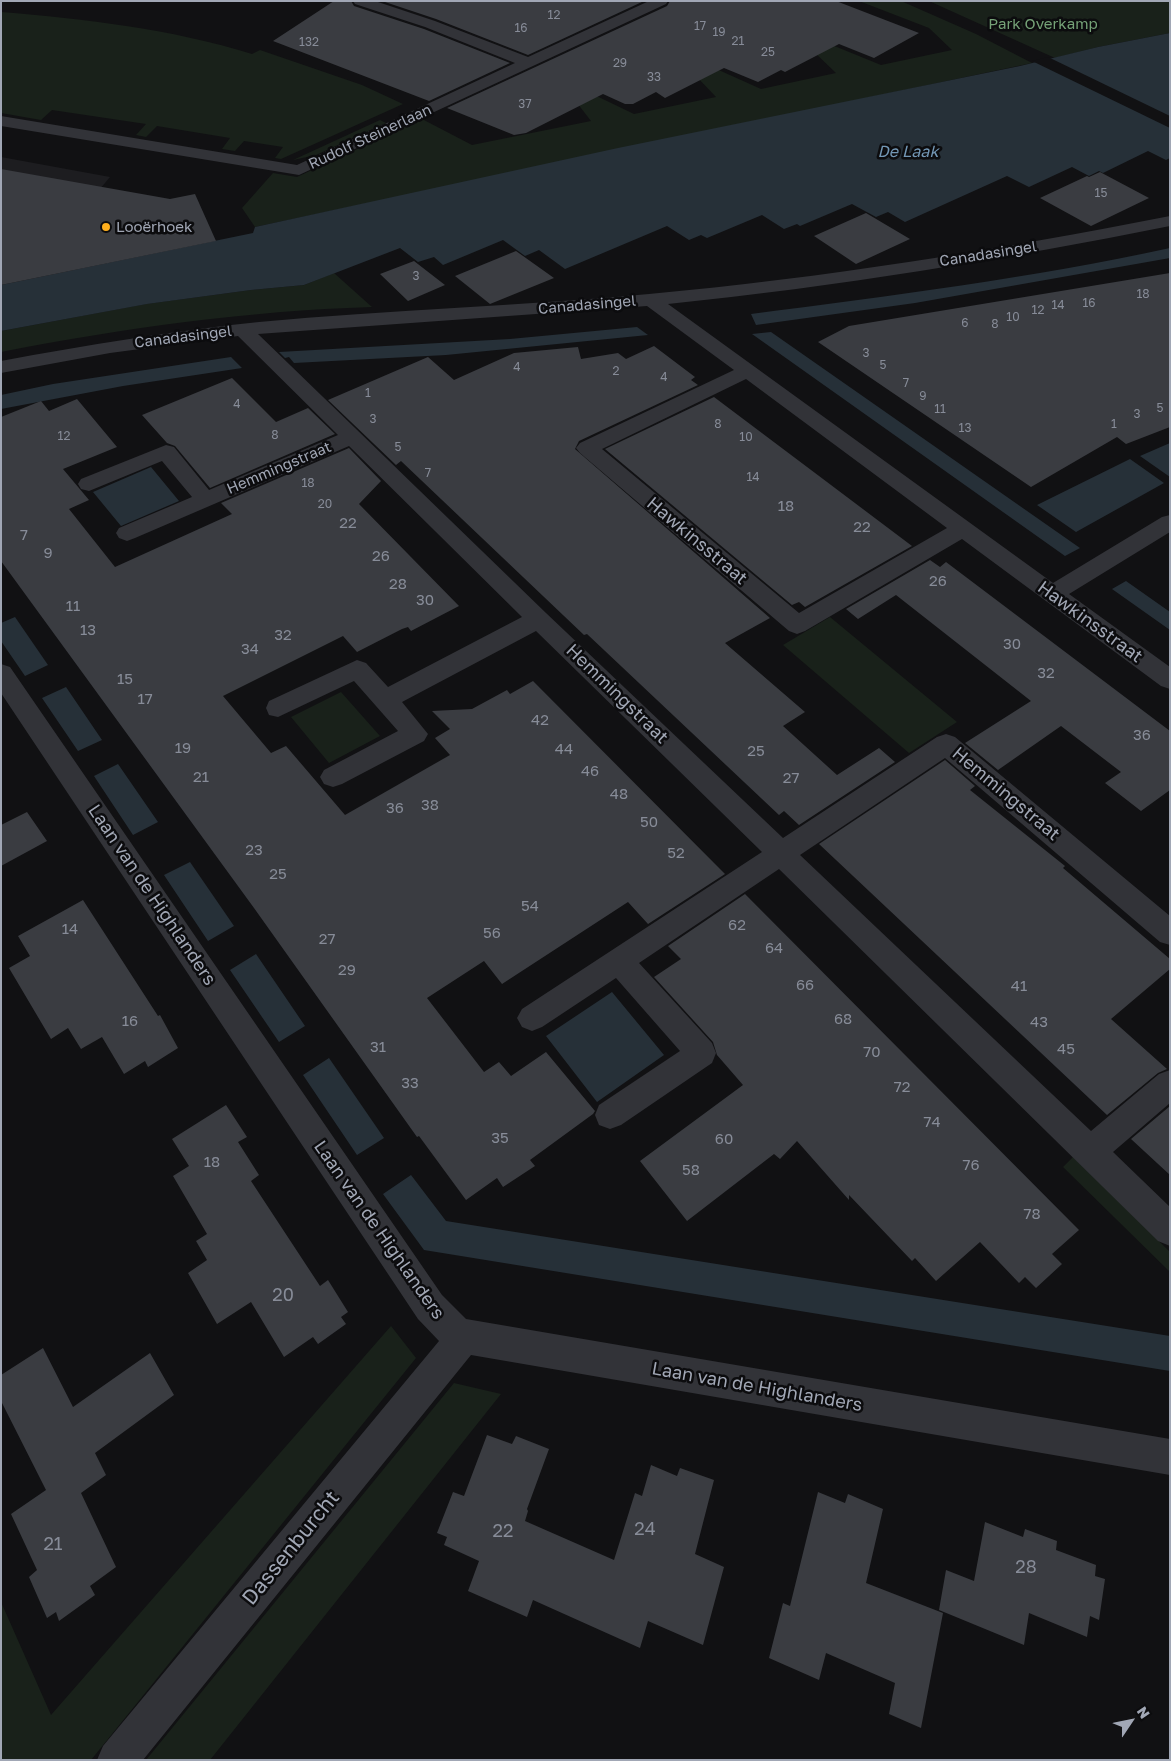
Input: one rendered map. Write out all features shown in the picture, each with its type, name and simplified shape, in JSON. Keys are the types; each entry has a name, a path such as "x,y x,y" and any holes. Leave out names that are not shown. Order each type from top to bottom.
{"street":[{"path":"360,1 430,24 528,63"},
{"name":"Rudolf Steinerlaan","path":"1,121 299,170 661,1"},
{"name":"Canadasingel","path":"1,367 163,339 243,330 651,300 877,272 1063,242 1170,221"},
{"name":"Hawkinsstraat","path":"651,300 1170,680"},
{"name":"Hemmingstraat","path":"243,330 538,619 1170,1230"},
{"name":"Hawkinsstraat","path":"748,371 587,448 797,625 963,528"},
{"name":"Hemmingstraat","path":"127,533 352,437"},
{"name":"Hemmingstraat","path":"89,484 166,452 206,500"},
{"path":"1052,594 1170,522"},
{"path":"385,700 538,619"},
{"path":"278,708 357,669 415,734 333,777"},
{"name":"Laan van de Highlanders","path":"1,673 430,1308 444,1325 464,1337 1170,1457"},
{"name":"Hemmingstraat","path":"532,1018 946,744 1170,933"},
{"path":"610,1115 701,1053 620,961"},
{"path":"1090,1151 1170,1084"},
{"name":"Dassenburcht","path":"117,1760 464,1337"}],"shaded area":[{"path":"1,157 110,177 59,238 1,250"}],"green space":[{"path":"724,1 881,65 952,50 929,28 859,1 901,1 976,34 1032,63 255,227 242,208 273,173 297,177 422,119 472,145 591,121 557,77 634,114 716,97 696,76 643,36 761,89 836,73 812,50"},
{"name":"Park Overkamp","path":"929,1 1170,1 1170,33 1098,47 1055,58"},
{"path":"1,12 128,26 222,45 252,54 260,50 362,85 403,104 281,159 275,158 283,147 244,141 235,151 222,149 230,138 157,126 146,137 136,135 146,124 52,110 41,120 1,113"},
{"path":"380,120 386,123 316,155 293,160"},
{"path":"334,273 372,307 278,312 185,322 93,335 1,352 1,331 146,304 304,285"},
{"path":"830,617 957,722 909,753 783,645"},
{"path":"341,692 380,736 329,763 291,717"},
{"path":"1073,1157 1170,1252 1170,1272 1063,1167"},
{"path":"391,1326 416,1358 91,1760 1,1760 1,1602 51,1715"},
{"path":"454,1383 501,1394 210,1760 146,1760"}],"water":[{"name":"De Laak","path":"1170,33 1170,158 1166,160 1148,151 1103,173 1099,171 1089,176 1072,167 1029,187 1007,176 905,222 888,212 876,217 852,204 800,226 797,224 784,229 762,215 707,238 701,235 689,240 667,226 565,269 539,250 525,256 503,240 443,265 434,257 418,262 400,248 304,285 147,304 1,331 1,285 253,233 255,227 618,148 1020,66 1098,47"},
{"path":"1170,248 1170,258 915,303 756,325 751,314 1014,277"},
{"path":"637,327 648,335 446,355 294,363 289,357 285,358 279,352 510,339"},
{"path":"771,332 1080,548 1065,556 752,334"},
{"path":"231,357 242,368 123,386 1,409 1,395 53,384"},
{"path":"1170,443 1170,477 1140,456"},
{"path":"1130,459 1164,483 1076,532 1037,505"},
{"path":"151,467 179,501 121,526 93,492"},
{"path":"1126,581 1170,612 1170,630 1112,589"},
{"path":"15,617 48,665 25,676 1,641 1,623"},
{"path":"66,687 102,740 78,751 42,698"},
{"path":"118,764 158,822 133,835 94,776"},
{"path":"190,862 234,926 208,941 164,875"},
{"path":"256,954 305,1026 279,1042 230,970"},
{"path":"612,992 664,1055 597,1102 546,1036"},
{"path":"329,1058 384,1138 357,1155 303,1075"},
{"path":"411,1175 446,1221 1170,1336 1170,1371 424,1250 383,1194"}],"pier":[{"path":"1048,57 1170,116 1170,128 1032,61"}],"building":[{"path":"334,1 351,1 354,6 424,29 510,63 429,101 273,41"},
{"path":"382,1 644,1 528,55 436,19"},
{"path":"670,1 836,1 919,33 874,58 839,44 785,72 781,70 758,82 724,68 665,98 656,92 633,104 625,104 603,94 526,133 514,135 447,108 667,6"},
{"name":"Looërhoek","path":"1,169 170,199 195,194 216,241 1,285"},
{"path":"1100,172 1149,198 1091,226 1040,198 1087,176 1089,177"},
{"path":"866,213 910,239 856,264 814,236"},
{"path":"516,251 554,278 490,304 455,276"},
{"path":"414,261 445,285 408,301 380,274"},
{"path":"1170,273 1170,427 1126,444 1117,437 1031,487 818,342 849,326"},
{"path":"654,346 695,377 691,380 698,385 579,441 575,449 770,618 725,643 805,712 783,726 837,775 879,748 895,762 799,825 784,811 779,815 587,634 584,635 401,461 396,465 328,400 428,357 454,380 514,353 578,347 581,359 618,353 626,359"},
{"path":"232,378 276,422 308,408 335,434 210,488 175,446 167,443 142,415"},
{"path":"714,397 912,546 805,607 799,602 792,605 605,449"},
{"path":"77,399 117,447 63,469 89,500 69,509 115,567 232,514 221,503 349,448 381,481 359,504 459,606 411,631 408,627 402,629 357,652 343,636 223,696 271,753 286,746 345,815 450,755 435,738 450,729 432,711 472,709 507,690 510,694 533,681 725,874 648,924 628,902 502,984 484,961 427,998 484,1072 499,1062 511,1076 546,1052 595,1111 530,1160 535,1166 503,1187 497,1178 466,1200 419,1136 417,1137 254,908 1,561 1,417 41,401 49,411"},
{"path":"930,560 940,567 946,562 1170,731 1170,790 1141,811 1105,783 1121,772 1061,726 998,770 965,743 1031,701 896,595 858,619 846,609"},
{"path":"945,760 975,786 970,790 1065,866 1063,868 1170,959 1170,969 1111,1019 1167,1069 1158,1073 1107,1115 819,844"},
{"path":"27,812 47,841 1,866 1,825"},
{"path":"745,894 1079,1230 1052,1254 1062,1264 1036,1288 1025,1277 1019,1283 980,1242 936,1281 915,1258 912,1261 849,1195 849,1200 797,1141 780,1159 774,1154 687,1221 640,1161 743,1085 717,1055 713,1042 654,977 681,959 668,946"},
{"path":"83,900 158,1016 160,1015 178,1048 148,1067 145,1061 124,1074 102,1037 81,1049 68,1028 51,1039 9,968 30,956 18,936"},
{"path":"226,1105 247,1137 238,1142 259,1175 251,1181 320,1286 328,1280 348,1312 341,1317 346,1324 318,1344 313,1337 284,1357 251,1302 217,1324 188,1273 207,1260 196,1241 207,1234 173,1176 189,1166 172,1139"},
{"path":"1170,1106 1170,1175 1131,1139"},
{"path":"43,1348 73,1407 150,1353 174,1395 95,1453 106,1475 81,1493 116,1567 90,1586 95,1595 59,1621 56,1612 47,1618 29,1577 37,1570 11,1514 46,1490 1,1401 1,1375"},
{"path":"487,1435 512,1444 516,1436 549,1449 527,1509 525,1521 614,1560 635,1493 642,1496 651,1465 677,1476 680,1468 714,1480 695,1554 724,1567 703,1645 648,1621 640,1648 533,1600 527,1617 468,1591 479,1561 444,1545 447,1537 437,1533 453,1492 464,1496"},
{"path":"818,1492 845,1503 848,1494 883,1509 866,1583 943,1613 921,1728 889,1714 895,1683 826,1653 819,1680 769,1658 783,1603 790,1606"},
{"path":"985,1522 1023,1537 1025,1529 1057,1541 1056,1550 1096,1565 1095,1576 1105,1579 1099,1620 1090,1616 1087,1637 1029,1613 1024,1645 939,1610 946,1570 974,1581"}],"place":[{"name":"Looërhoek","path":"106,227"}]}
